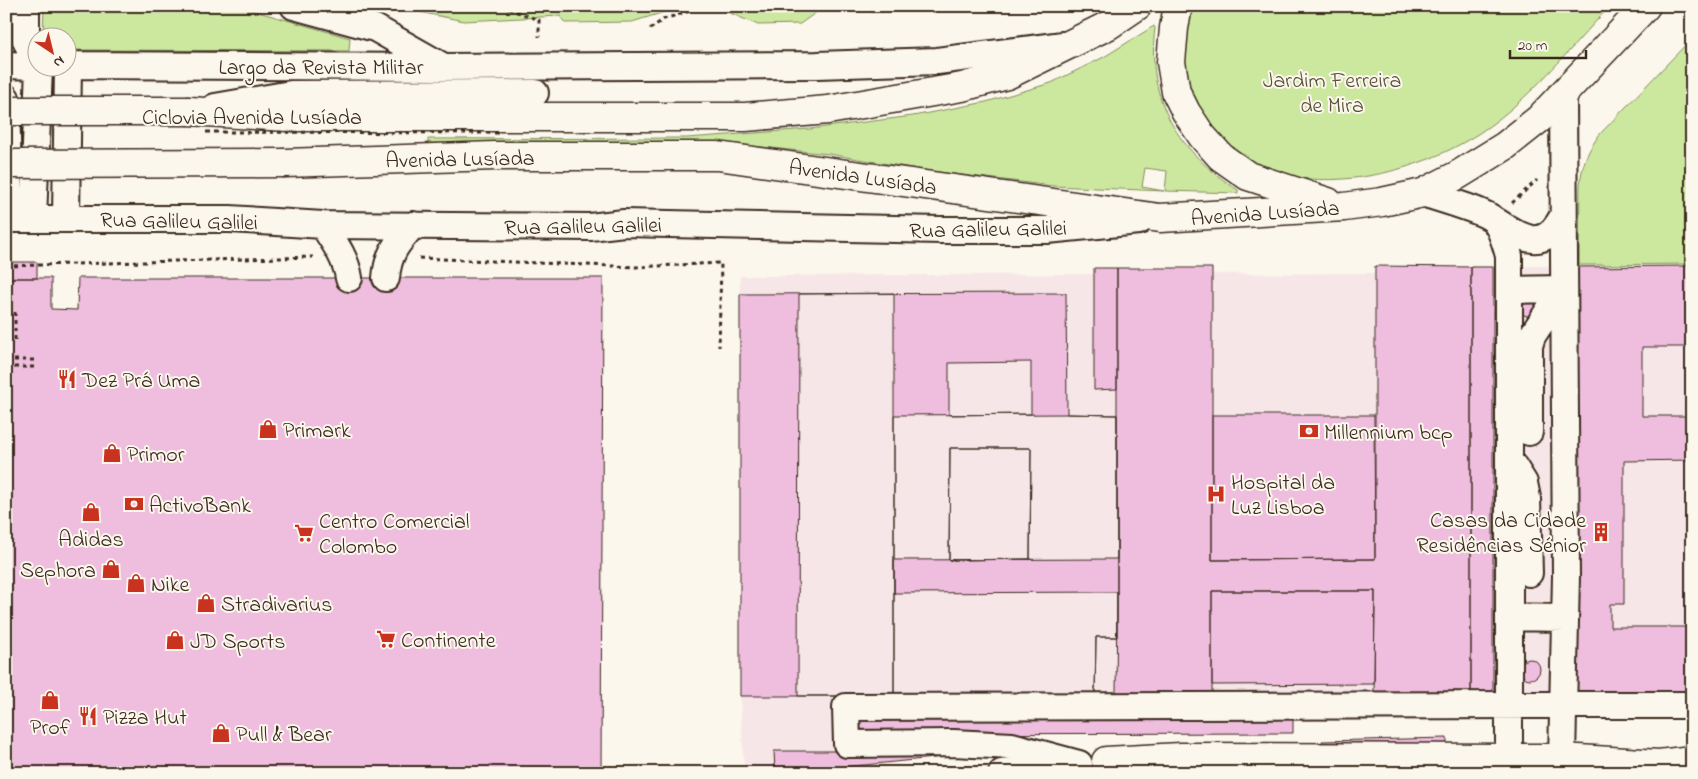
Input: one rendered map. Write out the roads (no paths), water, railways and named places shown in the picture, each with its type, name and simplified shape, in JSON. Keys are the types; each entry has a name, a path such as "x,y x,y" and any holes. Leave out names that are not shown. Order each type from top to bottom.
{"main road":[{"name":"Avenida Lusíada","path":"6,164 284,163 497,135 828,110 962,87 1007,75 1109,25 1137,6"},
{"path":"1178,6 1171,62 1176,92 1186,112 1202,136 1221,157 1248,176 1344,207"},
{"name":"Avenida Lusíada","path":"6,111 195,122 288,118 497,135 718,156 1160,218 1344,207 1382,202 1423,193 1458,175 1505,146 1539,119 1563,95 1613,42 1642,7"},
{"path":"1106,761 1180,757 1562,758 1670,768 1692,760"},
{"path":"1106,761 1147,766 1165,773"}],"street":[{"path":"26,6 26,41 28,45"},
{"name":"Largo da Revista Militar","path":"294,6 375,28 442,67"},
{"path":"442,67 807,65 937,62 1068,45"},
{"path":"6,65 28,66"},
{"name":"Largo da Revista Militar","path":"78,65 442,67"},
{"path":"16,219 36,78"},
{"path":"66,218 68,78"},
{"path":"195,122 291,94 535,93"},
{"path":"1562,758 1570,705 1565,618 1563,95"},
{"path":"6,98 16,219"},
{"path":"1423,193 1474,210 1493,219 1521,237 1537,239 1545,237 1558,226 1563,216"},
{"name":"Rua Galileu Galilei","path":"16,219 230,219 332,225 590,227 624,223 941,230 1047,230 1160,218"},
{"path":"1493,219 1509,256 1509,758"},
{"path":"332,225 348,269 366,278 390,257 413,225"},
{"path":"1509,290 1563,290"},
{"path":"1529,432 1529,346 1532,336 1563,290"},
{"path":"1509,457 1526,490 1529,573"},
{"path":"1509,617 1565,618"},
{"path":"1079,764 1012,746 954,743 847,744 846,701 1509,706 1692,705"},
{"path":"1002,773 1106,761"}],"place":[{"name":"Dez Prá Uma","path":"67,379"},
{"name":"Primark","path":"268,429"},
{"name":"Millennium bcp","path":"1309,431"},
{"name":"Primor","path":"112,453"},
{"name":"Hospital da Luz Lisboa","path":"1216,494"},
{"name":"ActivoBank","path":"134,504"},
{"name":"Adidas","path":"91,512"},
{"name":"Casas da Cidade Residências Sénior","path":"1601,532"},
{"name":"Centro Comercial Colombo","path":"304,533"},
{"name":"Sephora","path":"111,569"},
{"name":"Nike","path":"136,583"},
{"name":"Stradivarius","path":"206,603"},
{"name":"Continente","path":"386,639"},
{"name":"JD Sports","path":"175,640"},
{"name":"Prof","path":"50,700"},
{"name":"Pizza Hut","path":"88,716"},
{"name":"Pull & Bear","path":"221,733"}],"park label":[{"name":"Jardim Ferreira de Mira","path":"1332,92"}]}
